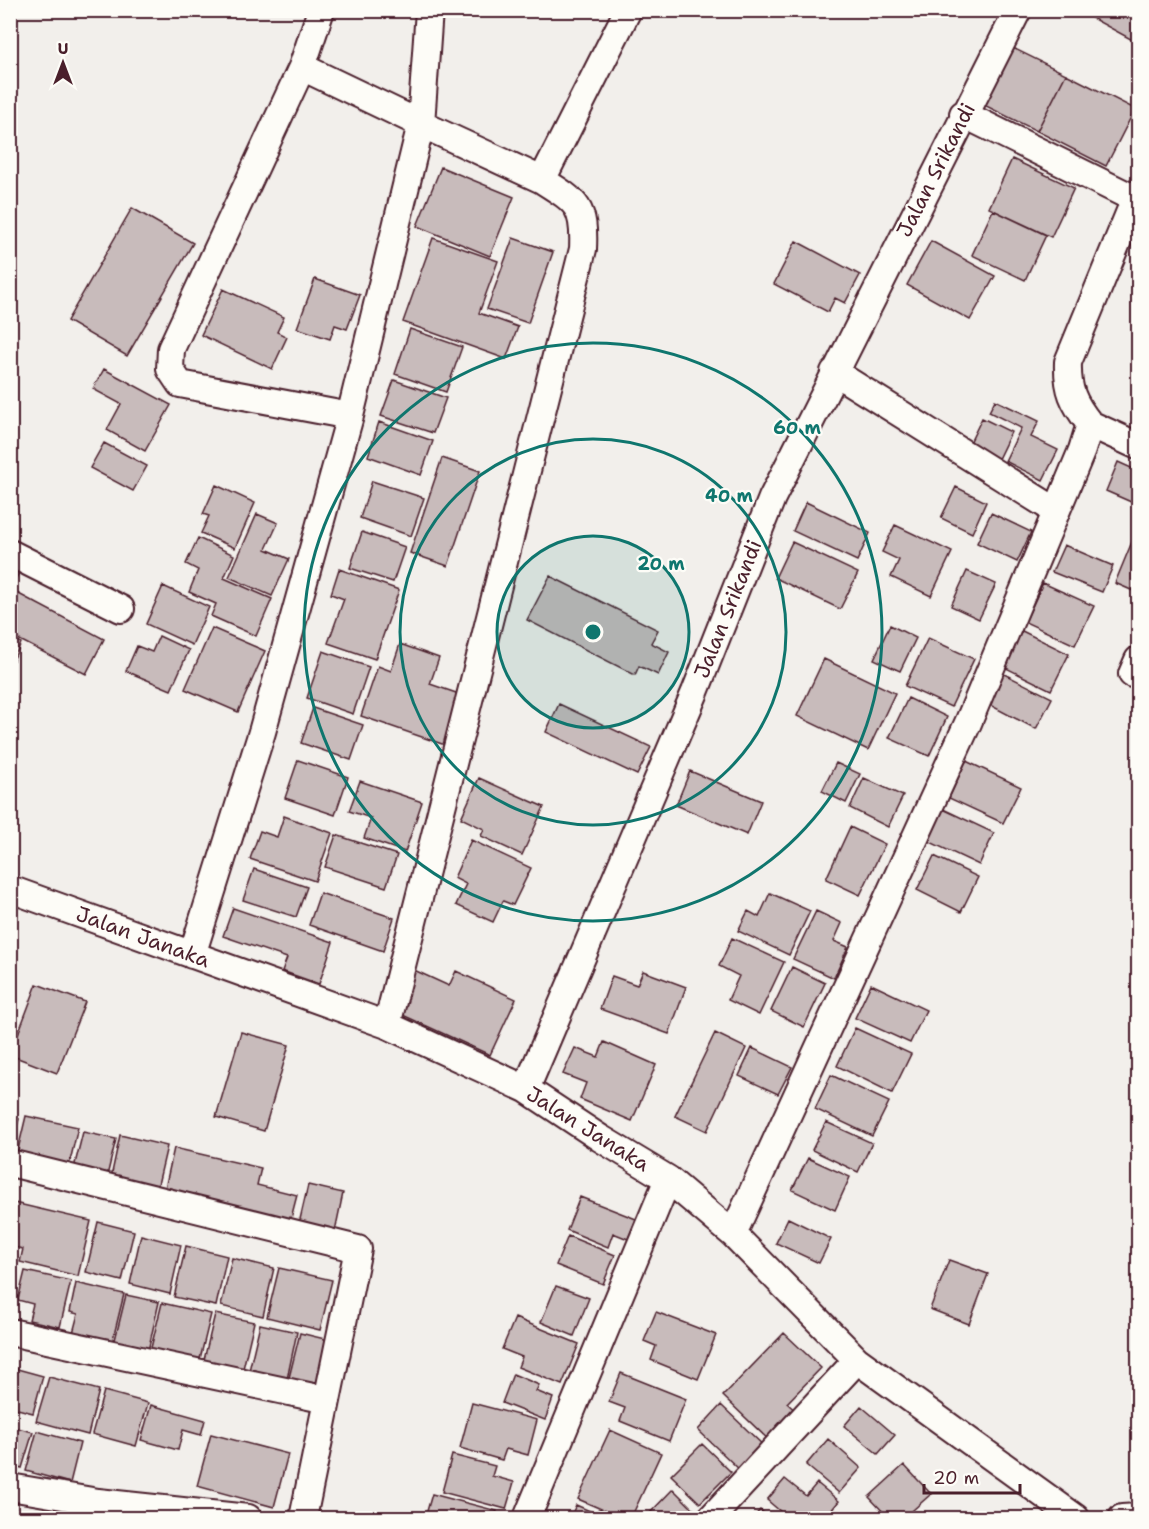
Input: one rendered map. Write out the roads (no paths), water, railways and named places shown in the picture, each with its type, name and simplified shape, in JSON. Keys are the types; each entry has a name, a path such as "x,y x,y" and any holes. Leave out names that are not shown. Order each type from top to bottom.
{"street":[{"path":"321,10 302,67 171,349 170,369 180,384 350,416"},
{"path":"192,955 262,732 350,416 421,124 429,10"},
{"path":"542,180 628,10"},
{"name":"Jalan Srikandi","path":"526,1089 695,692 772,498 963,114 1018,10"},
{"path":"302,67 542,180 570,197 579,210 584,224 583,249 387,1025"},
{"path":"963,114 1137,196 1068,362 1067,382 1073,403 1090,424 1138,446"},
{"path":"834,372 1056,511"},
{"path":"733,1234 963,734 1090,424"},
{"path":"10,553 122,609"},
{"name":"Jalan Janaka","path":"10,889 387,1025 526,1089 668,1179 733,1234 856,1360 1076,1518"},
{"path":"10,1163 358,1249 303,1518"},
{"path":"527,1518 668,1179"},
{"path":"10,1332 327,1400"},
{"path":"711,1518 856,1360"},
{"path":"10,1487 97,1510 248,1518"},
{"path":"1122,1518 1138,1517"}]}
